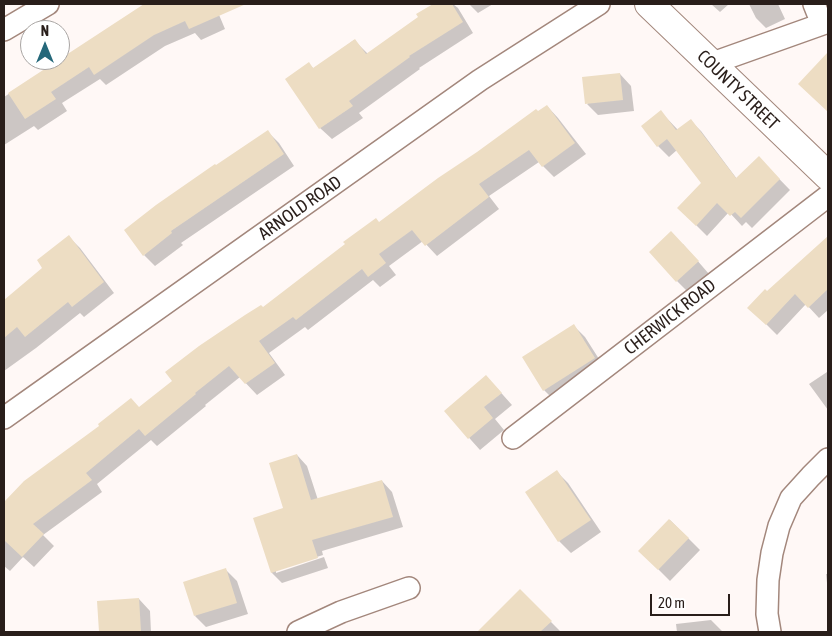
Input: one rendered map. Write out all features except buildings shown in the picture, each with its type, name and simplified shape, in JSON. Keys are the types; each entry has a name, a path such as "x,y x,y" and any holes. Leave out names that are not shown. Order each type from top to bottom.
{"main road":[{"name":"COUNTY STREET","path":"648,4 828,176"}],"street":[{"path":"4,30 48,4"},
{"name":"ARNOLD ROAD","path":"4,418 480,80 600,4"},
{"path":"710,64 825,23 814,4"},
{"name":"CHERWICK ROAD","path":"513,438 828,196"},
{"path":"770,632 767,614 768,580 779,526 791,498 828,460"},
{"path":"298,632 341,612 409,588"}]}
